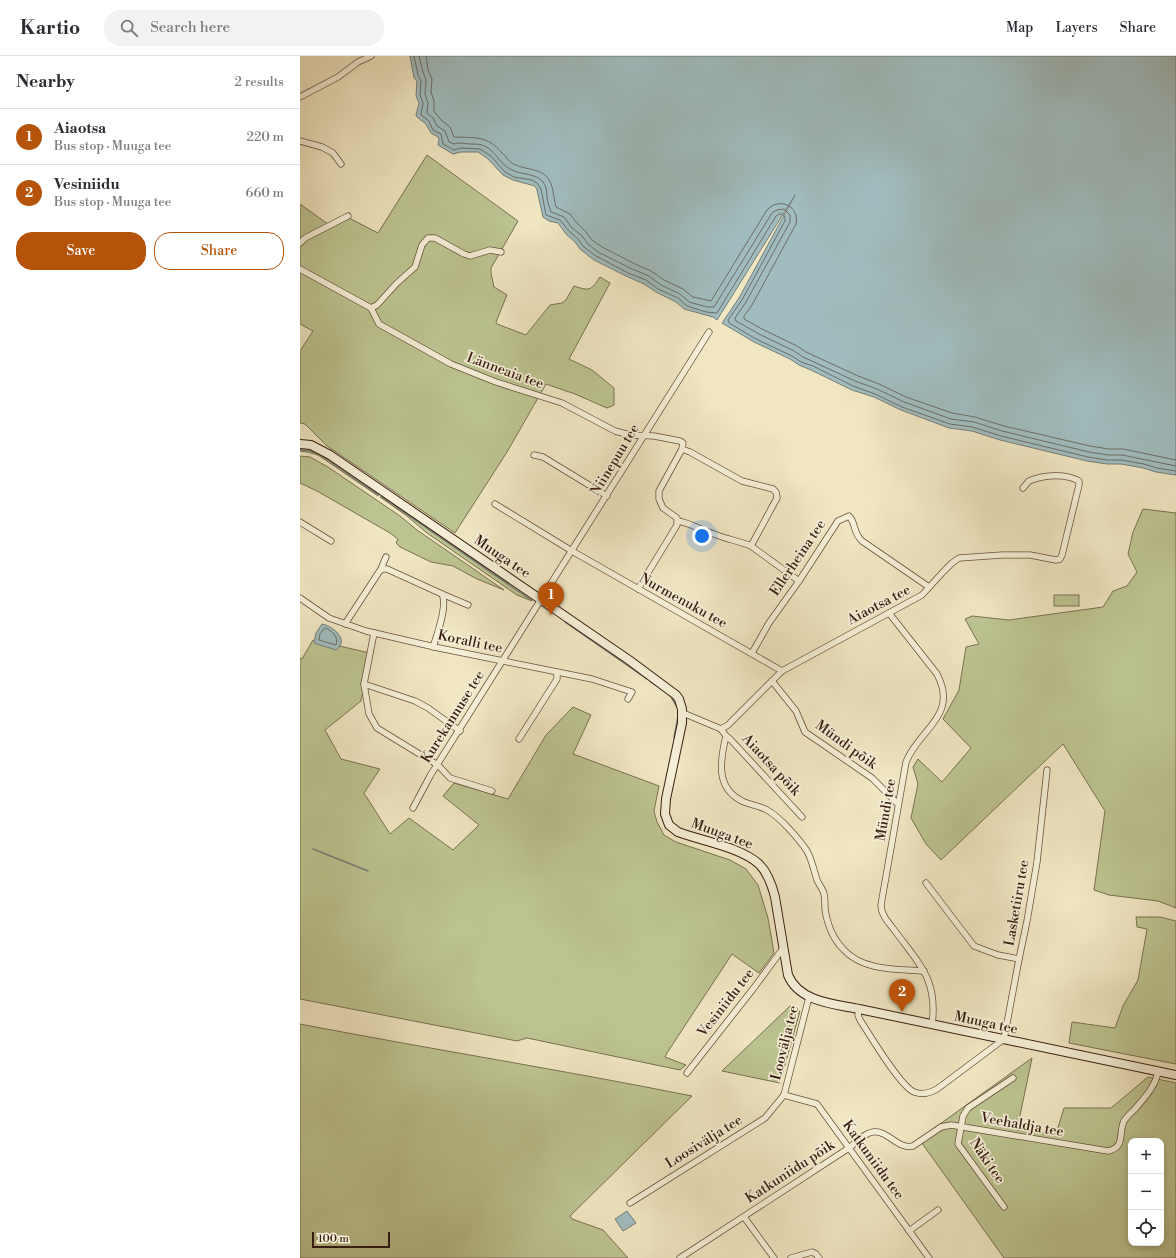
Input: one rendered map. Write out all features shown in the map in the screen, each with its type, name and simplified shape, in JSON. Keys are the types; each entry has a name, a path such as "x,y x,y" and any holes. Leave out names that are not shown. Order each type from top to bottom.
{"street":[{"path":"300,96 338,77 358,62 371,56"},
{"path":"300,141 322,147 334,153 341,164"},
{"path":"300,244 305,238 348,216"},
{"path":"300,269 371,308 377,305 414,267 422,245 428,238 435,238 470,256 490,250 501,252"},
{"name":"Länneaia tee","path":"371,308 379,324 451,364 496,382 562,403 615,431 630,435 654,436 680,441 683,443 682,449"},
{"name":"Niinepuu tee","path":"541,599 709,332"},
{"name":"Muuga tee","path":"300,444 311,445 330,455 541,599 672,691 679,699 682,713 682,723 666,799 667,821 669,825 678,832 747,855 759,864 768,876 774,892 788,975 791,982 802,994 859,1009 932,1025 1176,1075"},
{"path":"751,546 777,498 776,492 772,489 742,481 682,449 659,491 660,504 663,508 677,518 678,521 686,522 714,535 751,546 799,580"},
{"path":"534,455 543,457 607,496"},
{"name":"Aiaotsa tee","path":"721,729 728,725 782,671 922,596 952,563 959,558 1030,555 1056,560 1060,559 1077,493 1078,480 1073,477 1056,475 1028,482 1023,488"},
{"name":"Nurmenuku tee","path":"495,504 572,551 782,671"},
{"name":"Ellerheina tee","path":"752,653 769,623 838,521 849,516 852,520 857,536 862,541 929,587"},
{"path":"638,589 678,521"},
{"path":"300,522 331,541"},
{"path":"345,624 380,570 386,558"},
{"path":"380,570 387,569 468,605"},
{"path":"434,647 444,601 442,594"},
{"name":"Koralli tee","path":"300,598 329,618 345,624 374,633 434,647 592,679 632,692 628,700"},
{"name":"Kurekannuse tee","path":"413,808 541,599"},
{"name":"Mündi tee","path":"890,613 942,682 944,704 942,709 930,728 915,746 906,762 881,909 887,921 924,971 930,983 933,993 934,1011 932,1025"},
{"path":"374,633 364,684 369,714 377,728 438,765 450,778 455,781 492,792"},
{"path":"519,739 557,679 558,672"},
{"name":"Mündi põik","path":"772,681 796,711 805,732 872,778 898,804"},
{"path":"364,684 415,701 428,708 460,731"},
{"path":"682,713 721,729"},
{"name":"Aiaotsa põik","path":"721,729 802,817"},
{"path":"726,736 721,765 721,774 725,785 743,802 766,810 783,822 807,852 818,882 824,893 827,917 832,933 843,950 859,961 877,966 924,971"},
{"name":"Lasketiiru tee","path":"1004,1040 1037,862 1047,770"},
{"path":"926,883 974,946 998,955 1019,959"},
{"name":"Vesiniidu tee","path":"687,1073 784,947"},
{"name":"Loovälja tee","path":"784,1095 809,997"},
{"path":"859,1009 858,1015 860,1020 893,1069 905,1085 912,1091 918,1093 932,1092 1004,1040"},
{"name":"Veehaldja tee","path":"849,1148 864,1136 872,1132 881,1133 904,1146 909,1147 913,1146 941,1127 952,1125 1100,1150 1113,1150 1120,1143 1124,1122 1156,1082 1158,1072"},
{"path":"960,1127 962,1116 968,1108 1013,1078"},
{"name":"Katkuniidu tee","path":"784,1095 816,1104 928,1258"},
{"name":"Loosivälja tee","path":"630,1203 765,1118 784,1095"},
{"name":"Näki tee","path":"960,1127 958,1144 1004,1207"},
{"name":"Katkuniidu põik","path":"680,1258 849,1148"},
{"path":"909,1231 938,1210"},
{"path":"744,1217 774,1258"},
{"path":"791,1258 812,1252 819,1258"}],"green space":[{"path":"427,155 518,221 491,268 494,287 507,295 496,322 497,324 526,335 550,305 562,303 566,300 574,286 589,289 600,277 610,283 569,359 592,370 614,388 614,405 607,408 575,394 546,384 507,452 455,533 327,446 305,424 300,423 300,351 313,331 300,324 300,204 332,227 349,218 378,233"},
{"path":"300,447 311,449 324,455 379,494 378,496 318,455 300,451"},
{"path":"300,456 310,457 328,467 504,590 477,579 453,566 431,562 400,547 396,543 398,539 390,533 317,491 300,483"},
{"path":"382,495 533,597 532,601 517,595 427,533 407,516 380,497"},
{"path":"1143,509 1176,513 1176,908 1158,901 1109,895 1094,890 1105,811 1063,744 941,860 926,844 911,818 918,784 913,767 918,759 942,782 971,748 943,719 959,690 966,647 979,644 965,619 972,616 1009,620 1103,607 1113,591 1127,586 1137,572 1128,554 1133,532"},
{"path":"1054,595 1079,595 1079,606 1054,606"},
{"path":"313,640 370,653 361,701 325,730 341,759 380,769 364,793 390,834 409,818 453,850 479,825 443,796 454,783 508,799 546,735 573,707 591,715 573,754 659,786 654,811 657,822 664,835 676,842 730,860 746,869 758,885 768,918 774,953 759,973 732,954 665,1057 686,1065 680,1070 527,1038 517,1041 300,999 300,658 302,659"},
{"path":"1136,917 1160,917 1176,921 1176,1064 1069,1043 1072,1022 1115,1028 1123,1006 1138,980 1147,929 1137,927"},
{"path":"790,1006 800,1011 780,1083 722,1071"},
{"path":"300,1024 692,1096 570,1216 572,1219 603,1230 628,1258 300,1258"},
{"path":"1032,1058 1017,1130 1056,1134 1064,1108 1111,1108 1148,1077 1176,1083 1176,1258 1004,1258 919,1139"}],"water":[{"path":"410,56 1176,56 1176,475 1121,464 1107,464 1087,461 1000,440 972,431 949,428 901,410 874,397 852,390 754,342 722,323 739,298 795,195 717,320 713,317 684,309 676,302 644,284 594,260 580,249 558,223 549,221 543,217 535,186 513,180 503,175 488,159 478,152 461,152 453,154 438,145 438,137 431,133 426,124 416,115 419,103 416,96 417,81 414,78"},
{"path":"322,624 335,630 341,638 340,646 336,650 314,643 316,633"},
{"path":"627,1211 636,1223 623,1231 615,1219"}],"waterway":[{"path":"300,450 311,451 319,454 377,494"},
{"path":"382,497 531,600"},
{"path":"565,622 647,679"},
{"path":"651,682 660,688"},
{"path":"670,695 677,707"},
{"path":"674,738 678,716"},
{"path":"313,849 368,871"}],"place":[{"name":"Aiaotsa","path":"551,615"},
{"name":"Vesiniidu","path":"902,1012"}]}
